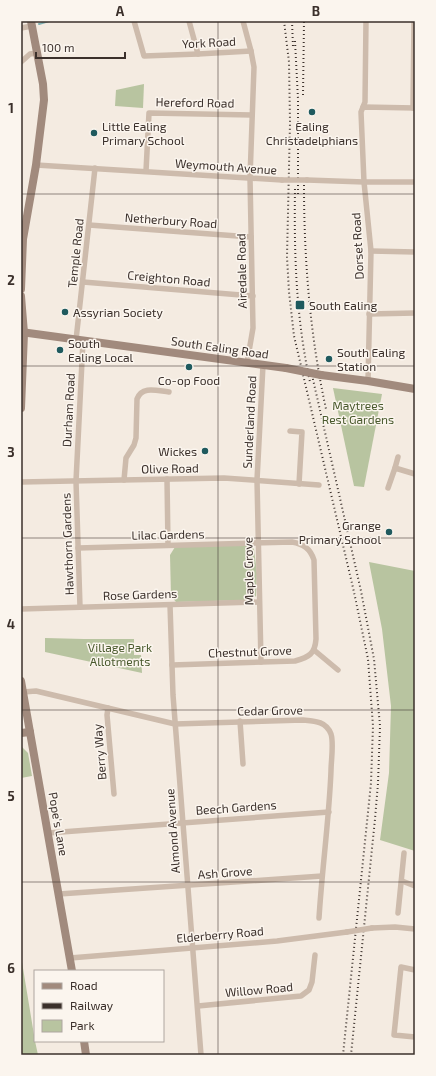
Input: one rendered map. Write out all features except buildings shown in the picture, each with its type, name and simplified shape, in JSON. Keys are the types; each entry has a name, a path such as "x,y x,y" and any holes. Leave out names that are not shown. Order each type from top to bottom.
{"main road":[{"path":"21,289 23,239 36,164 44,100 43,84 31,24"},
{"path":"21,296 21,408"},
{"name":"South Ealing Road","path":"22,333 286,368 321,375 368,380 415,389"},
{"name":"Pope's Lane","path":"21,681 72,970"},
{"path":"21,733 30,732"},
{"path":"84,1042 86,1055"}],"street":[{"name":"York Road","path":"134,21 144,56 251,51"},
{"path":"189,21 198,54"},
{"name":"Airedale Road","path":"243,21 254,68 250,178 253,328 247,363"},
{"name":"Dorset Road","path":"366,21 365,102 362,109 364,182 371,251 368,380"},
{"path":"362,109 414,108 414,21"},
{"path":"21,28 31,24"},
{"path":"21,62 30,54 37,53"},
{"name":"Hereford Road","path":"146,171 149,113 252,115"},
{"name":"Weymouth Avenue","path":"36,164 282,180 415,182"},
{"name":"Temple Road","path":"79,341 83,282 95,168"},
{"name":"Netherbury Road","path":"89,225 251,237"},
{"path":"371,251 415,252"},
{"name":"Creighton Road","path":"83,282 253,296"},
{"path":"370,314 415,313"},
{"name":"Durham Road","path":"76,481 79,341"},
{"name":"Sunderland Road","path":"257,480 263,365"},
{"path":"124,480 126,458 134,446 136,438 137,399 139,394 142,391 149,390 169,392"},
{"path":"290,431 302,432 299,484"},
{"path":"388,488 398,457"},
{"path":"395,468 415,474"},
{"name":"Olive Road","path":"21,482 224,478 318,485"},
{"path":"167,479 168,545"},
{"name":"Maple Grove","path":"257,480 261,662"},
{"name":"Hawthorn Gardens","path":"76,481 80,607"},
{"path":"258,542 301,543 305,545 311,553 314,560 316,639 314,650 338,670"},
{"name":"Lilac Gardens","path":"78,548 258,542"},
{"name":"Rose Gardens","path":"21,609 259,602"},
{"name":"Almond Avenue","path":"170,604 175,724 201,1055"},
{"name":"Chestnut Grove","path":"172,664 296,661 307,657 314,650"},
{"name":"Cedar Grove","path":"23,692 36,691 175,724 303,720 318,721 325,725 331,734 332,746 329,812 319,918"},
{"name":"Berry Way","path":"108,708 107,715 114,794"},
{"path":"240,721 243,764"},
{"name":"Beech Gardens","path":"48,833 329,812"},
{"path":"398,913 404,853"},
{"name":"Ash Grove","path":"59,894 322,876"},
{"path":"402,881 415,886"},
{"name":"Elderberry Road","path":"70,958 290,939 372,928 394,927 415,930"},
{"name":"Willow Road","path":"198,1006 301,996 309,990 312,982 315,955"},
{"path":"415,970 400,967 394,1034 415,1037"}],"green space":[{"path":"144,84 143,108 115,106 116,90"},
{"name":"Maytrees Rest Gardens","path":"333,388 382,394 364,487 354,486"},
{"path":"249,544 254,549 257,573 256,596 251,600 176,602 171,596 170,555 175,547"},
{"path":"369,562 415,571 415,851 380,840 389,773 391,706 382,629"},
{"name":"Village Park Allotments","path":"45,638 134,639 134,655 141,655 142,673 45,652"},
{"path":"21,746 28,753 32,776 21,778"},
{"path":"21,956 34,1042 38,1055 21,1055"}],"waterway":[{"path":"39,24 49,21"}],"railway":[{"path":"284,21 289,62 290,123 287,257 294,336 354,592 368,659 373,726 371,783 343,1055"},
{"path":"292,21 293,47"},
{"path":"303,95 304,21"},
{"path":"295,41 298,99 298,194"},
{"path":"304,185 305,241 309,298 320,381 326,409"},
{"path":"295,189 297,286 305,358 310,382"},
{"path":"312,375 361,591 374,659 380,726 375,819 351,1055"}],"place":[{"name":"Ealing Christadelphians","path":"312,112"},
{"name":"Little Ealing Primary School","path":"94,133"},
{"name":"South Ealing","path":"300,305"},
{"name":"Assyrian Society","path":"65,312"},
{"name":"South Ealing Local","path":"60,350"},
{"name":"South Ealing Station","path":"329,359"},
{"name":"Co-op Food","path":"189,367"},
{"name":"Wickes","path":"205,451"},
{"name":"Grange Primary School","path":"389,532"}]}
